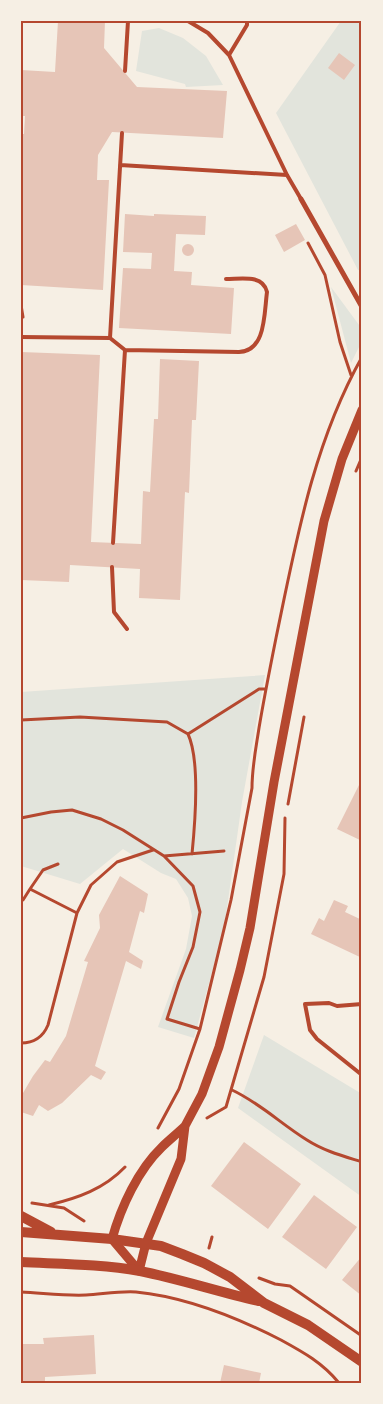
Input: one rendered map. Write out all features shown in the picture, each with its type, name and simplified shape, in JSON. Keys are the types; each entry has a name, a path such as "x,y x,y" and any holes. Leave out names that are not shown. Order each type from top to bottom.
{"main road":[{"path":"21,1216 54,1234"},
{"path":"21,1232 112,1238 161,1246 204,1263 230,1277 264,1303 308,1325 362,1362"},
{"path":"21,1262 114,1267 139,1271 165,1276 221,1293 264,1303"}],"street":[{"path":"301,199 362,307"},
{"path":"139,1271 112,1238 118,1217 136,1182 160,1148 185,1126 202,1094 228,1019 250,928 278,764 324,521 342,459 362,410"},
{"path":"139,1271 146,1243 181,1159 185,1126"}],"lane":[{"path":"125,71 128,21"},
{"path":"188,21 208,33 230,55 287,174 301,199"},
{"path":"230,55 247,25 247,21"},
{"path":"110,338 122,133"},
{"path":"120,165 287,174"},
{"path":"21,337 110,338 125,350 239,352 251,350 260,339 267,292 266,287 257,279 226,278"},
{"path":"113,542 125,350"},
{"path":"112,567 114,612 127,629"},
{"path":"362,1004 337,1006 329,1003 305,1004 310,1030 317,1039 362,1075"}],"path":[{"path":"307,241 325,275 340,342 352,375"},
{"path":"21,305 23,317"},
{"path":"154,1134 179,1089 200,1029 231,900 252,788 252,769 266,689 312,476 329,426 362,357"},
{"path":"356,473 362,457"},
{"path":"188,734 259,689 266,689"},
{"path":"207,1118 226,1107 264,977 284,874 285,818 305,712"},
{"path":"21,720 80,717 167,722 188,734 194,755 195,827 192,854"},
{"path":"21,818 72,810 101,819 123,830 164,856 193,886 200,912 193,947 167,1019 200,1029"},
{"path":"21,1044 36,1040 48,1025 77,913 91,885 117,862 153,850"},
{"path":"164,856 224,852"},
{"path":"22,901 43,870 58,864"},
{"path":"30,889 77,913"},
{"path":"232,1090 248,1098 307,1140 327,1151 362,1162"},
{"path":"64,1208 49,1205 77,1198 97,1190 118,1175 130,1162"},
{"path":"260,1278 275,1284 290,1286 362,1336"},
{"path":"21,1292 86,1295 137,1292 190,1303 245,1322 304,1353 325,1367 339,1383"}],"shaded area":[{"path":"341,21 362,21 362,271 358,270 276,113"},
{"path":"159,28 183,38 206,56 223,85 186,87 185,84 136,71 142,31"},
{"path":"331,287 362,329 362,341 351,363"},
{"path":"265,675 242,802 224,929 194,1038 158,1027 186,949 192,916 188,898 176,879 161,873 123,849 80,884 21,866 21,692"},
{"path":"264,1035 362,1094 362,1197 238,1108"}],"building":[{"path":"58,21 105,21 104,48 137,87 227,91 223,138 112,132 98,155 97,180 109,180 103,290 21,285 21,134 24,134 25,116 21,116 21,70 55,72"},
{"path":"339,53 355,65 344,80 328,68"},
{"path":"125,214 206,216 205,235 176,234 174,271 192,272 191,285 234,288 231,334 119,328 123,268 151,269 152,253 123,252"},
{"path":"296,224 305,240 284,252 275,235"},
{"path":"186,244 190,244 194,250 190,256 186,256 182,252 182,248"},
{"path":"21,352 100,355 91,542 141,544 143,491 150,492 154,419 158,419 160,359 199,361 196,420 192,420 189,493 185,492 180,600 139,598 140,569 70,565 69,582 21,580"},
{"path":"362,779 362,841 337,829"},
{"path":"120,876 148,894 144,913 140,911 129,952 143,961 141,969 126,961 95,1066 106,1072 101,1080 91,1075 62,1103 48,1111 39,1105 33,1116 21,1112 21,1092 23,1093 45,1060 50,1062 66,1036 88,962 84,961 100,928 99,915"},
{"path":"334,900 348,906 345,912 362,920 362,958 311,934 319,918 324,921"},
{"path":"244,1142 301,1184 268,1229 211,1186"},
{"path":"314,1195 357,1227 326,1269 282,1237"},
{"path":"362,1256 362,1296 342,1280"},
{"path":"94,1335 96,1374 45,1377 45,1383 21,1383 21,1344 44,1344 43,1338"},
{"path":"224,1365 261,1373 259,1383 220,1383"}]}
